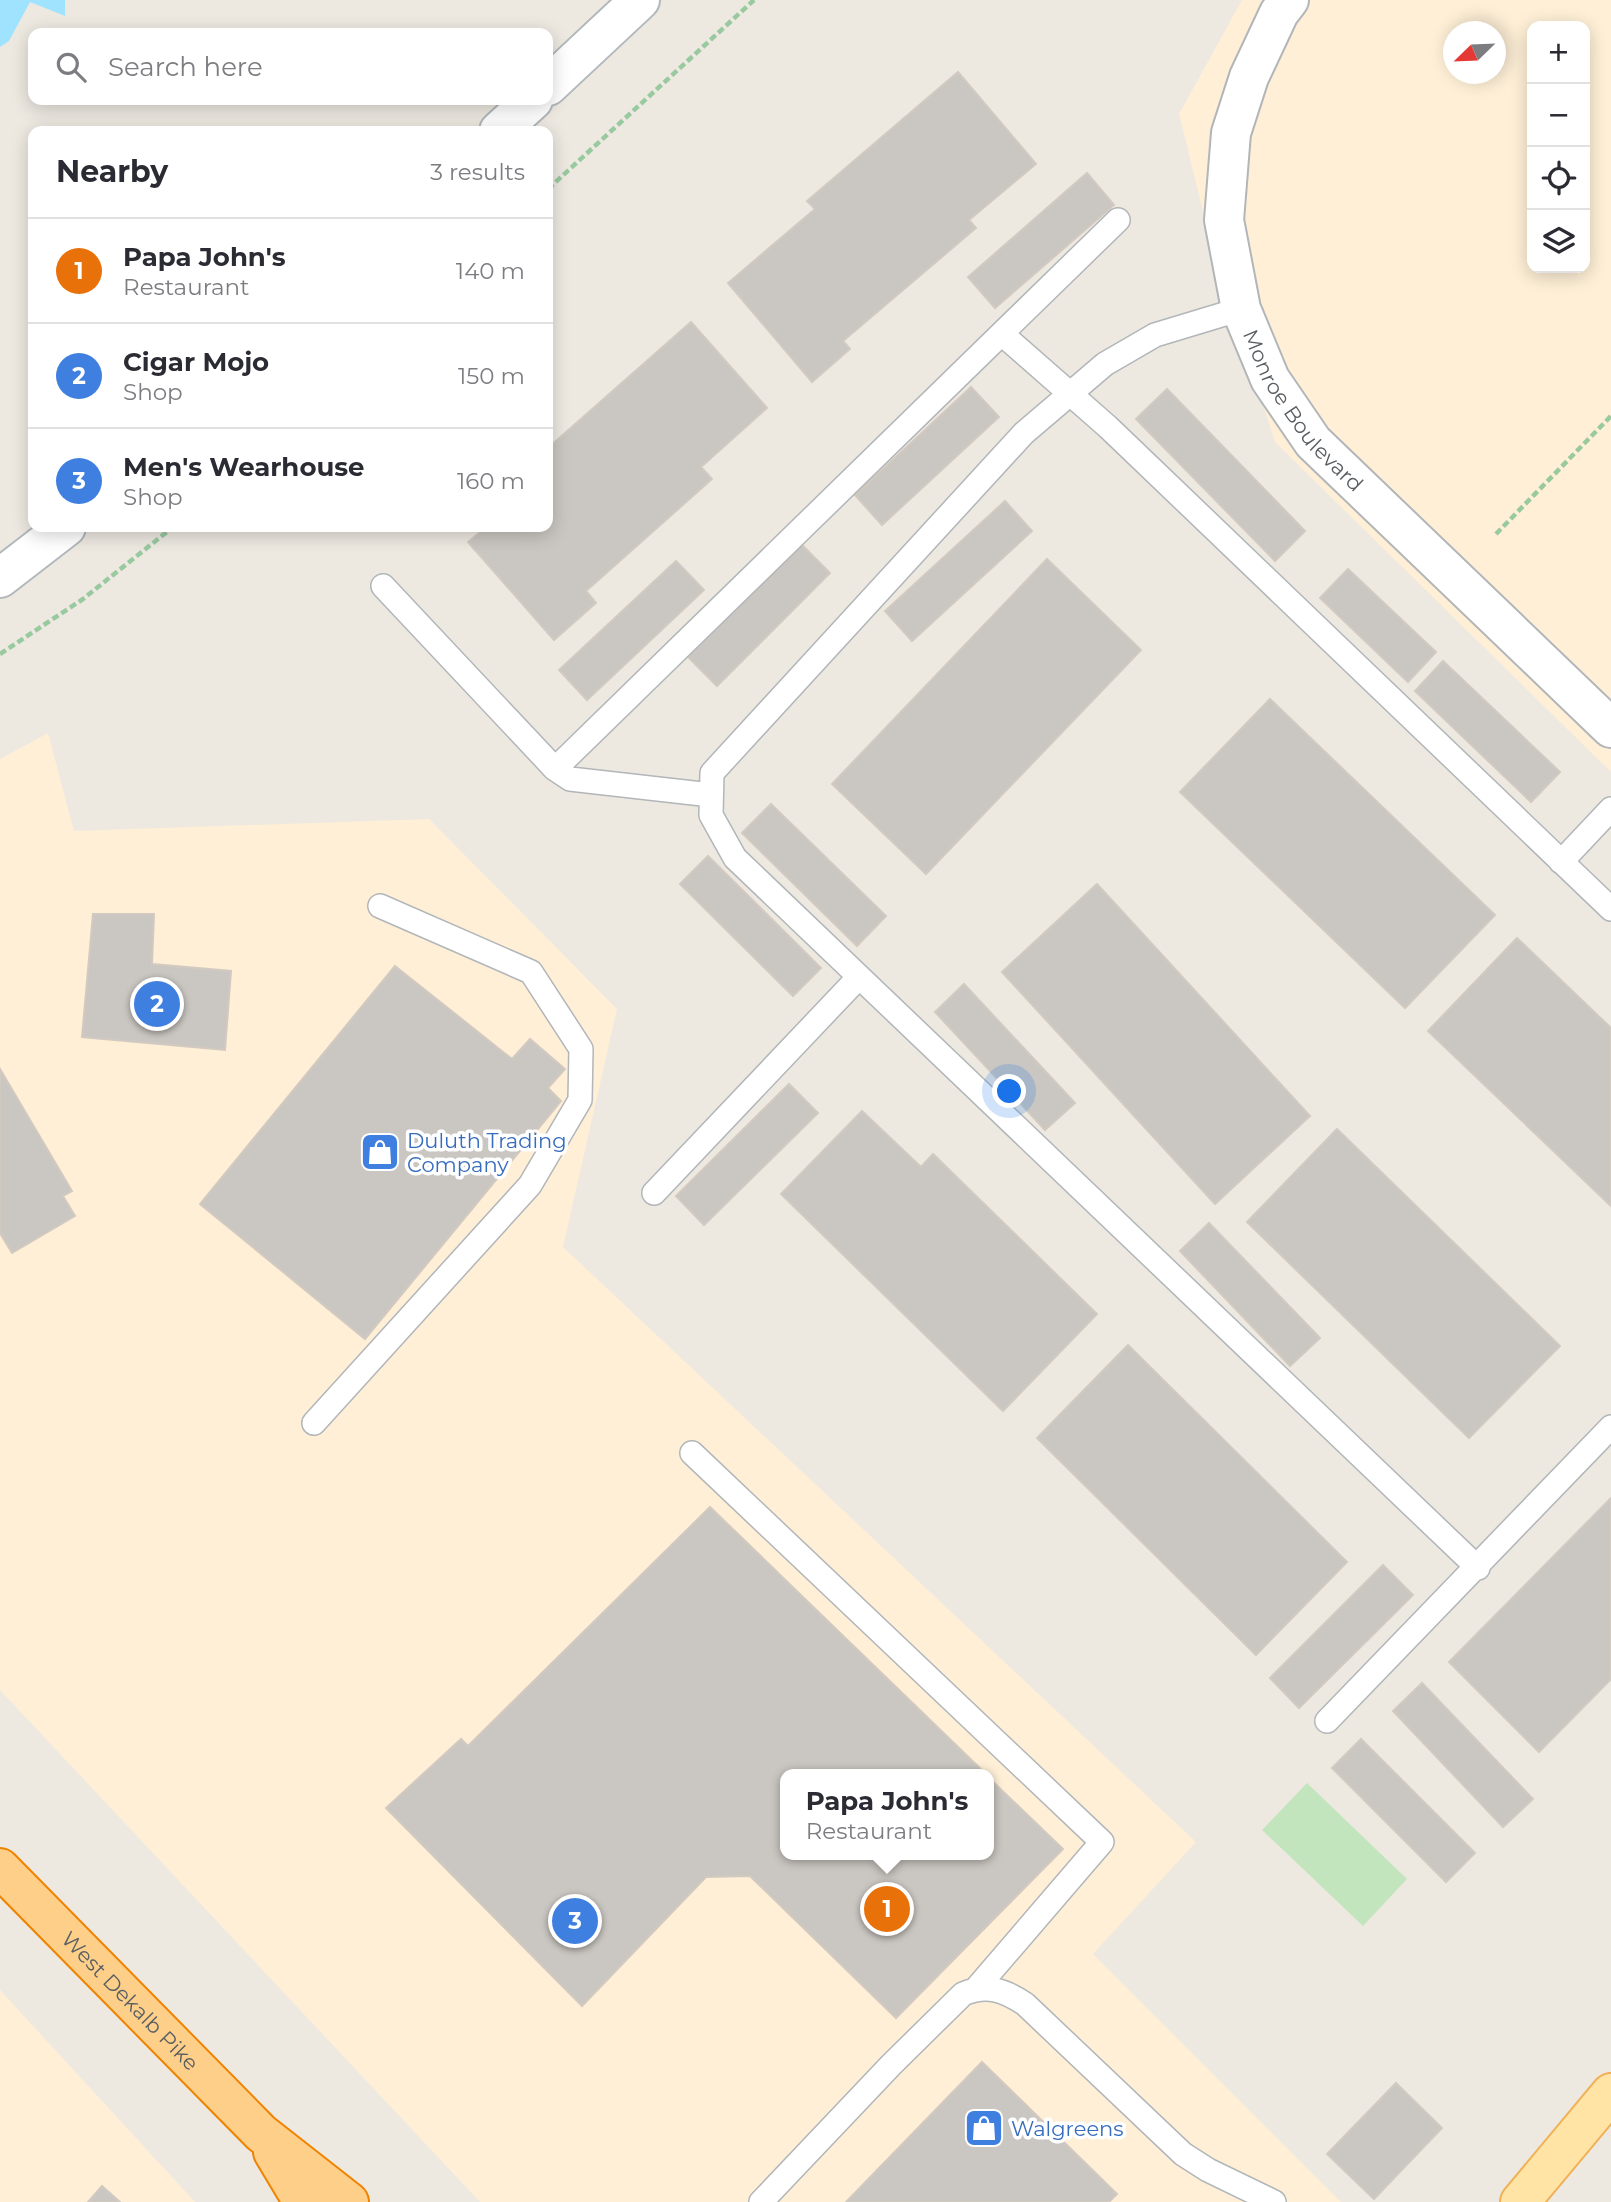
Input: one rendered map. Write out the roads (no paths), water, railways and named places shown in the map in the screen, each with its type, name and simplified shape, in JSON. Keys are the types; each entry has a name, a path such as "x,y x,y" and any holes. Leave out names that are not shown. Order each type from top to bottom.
{"highway":[{"name":"West Dekalb Pike","path":"0,1868 261,2133 320,2197"}],"main road":[{"path":"1524,2199 1611,2093"}],"street":[{"path":"553,81 640,0"},
{"name":"Monroe Boulevard","path":"1289,0 1279,13 1249,76 1231,133 1224,220 1241,309 1270,379 1313,442 1611,728"},
{"path":"504,126 528,105"},
{"path":"0,578 60,532"}],"lane":[{"path":"555,769 1118,220"},
{"path":"1241,309 1155,335 1105,364 1024,433 712,774 710,815 735,858 1478,1568"},
{"path":"1002,334 1072,392 1611,909"},
{"path":"383,586 555,769 569,779 711,795"},
{"path":"1561,862 1611,808"},
{"path":"314,1423 530,1185 580,1100 580,1049 531,972 380,906"},
{"path":"654,1193 859,977"},
{"path":"1327,1721 1478,1568 1611,1427"},
{"path":"692,1453 1102,1842 975,1990"},
{"path":"761,2202 891,2065 963,1994 975,1990 1007,1992 1025,2004 1182,2154 1208,2171 1274,2202"}],"water":[{"path":"0,0 65,0 65,16 30,2 9,41 0,47"}],"place":[{"name":"Cigar Mojo","path":"157,1004"},
{"name":"Duluth Trading Company","path":"380,1152"},
{"name":"Papa John's","path":"887,1909"},
{"name":"Men's Wearhouse","path":"575,1921"},
{"name":"Walgreens","path":"984,2128"}]}
